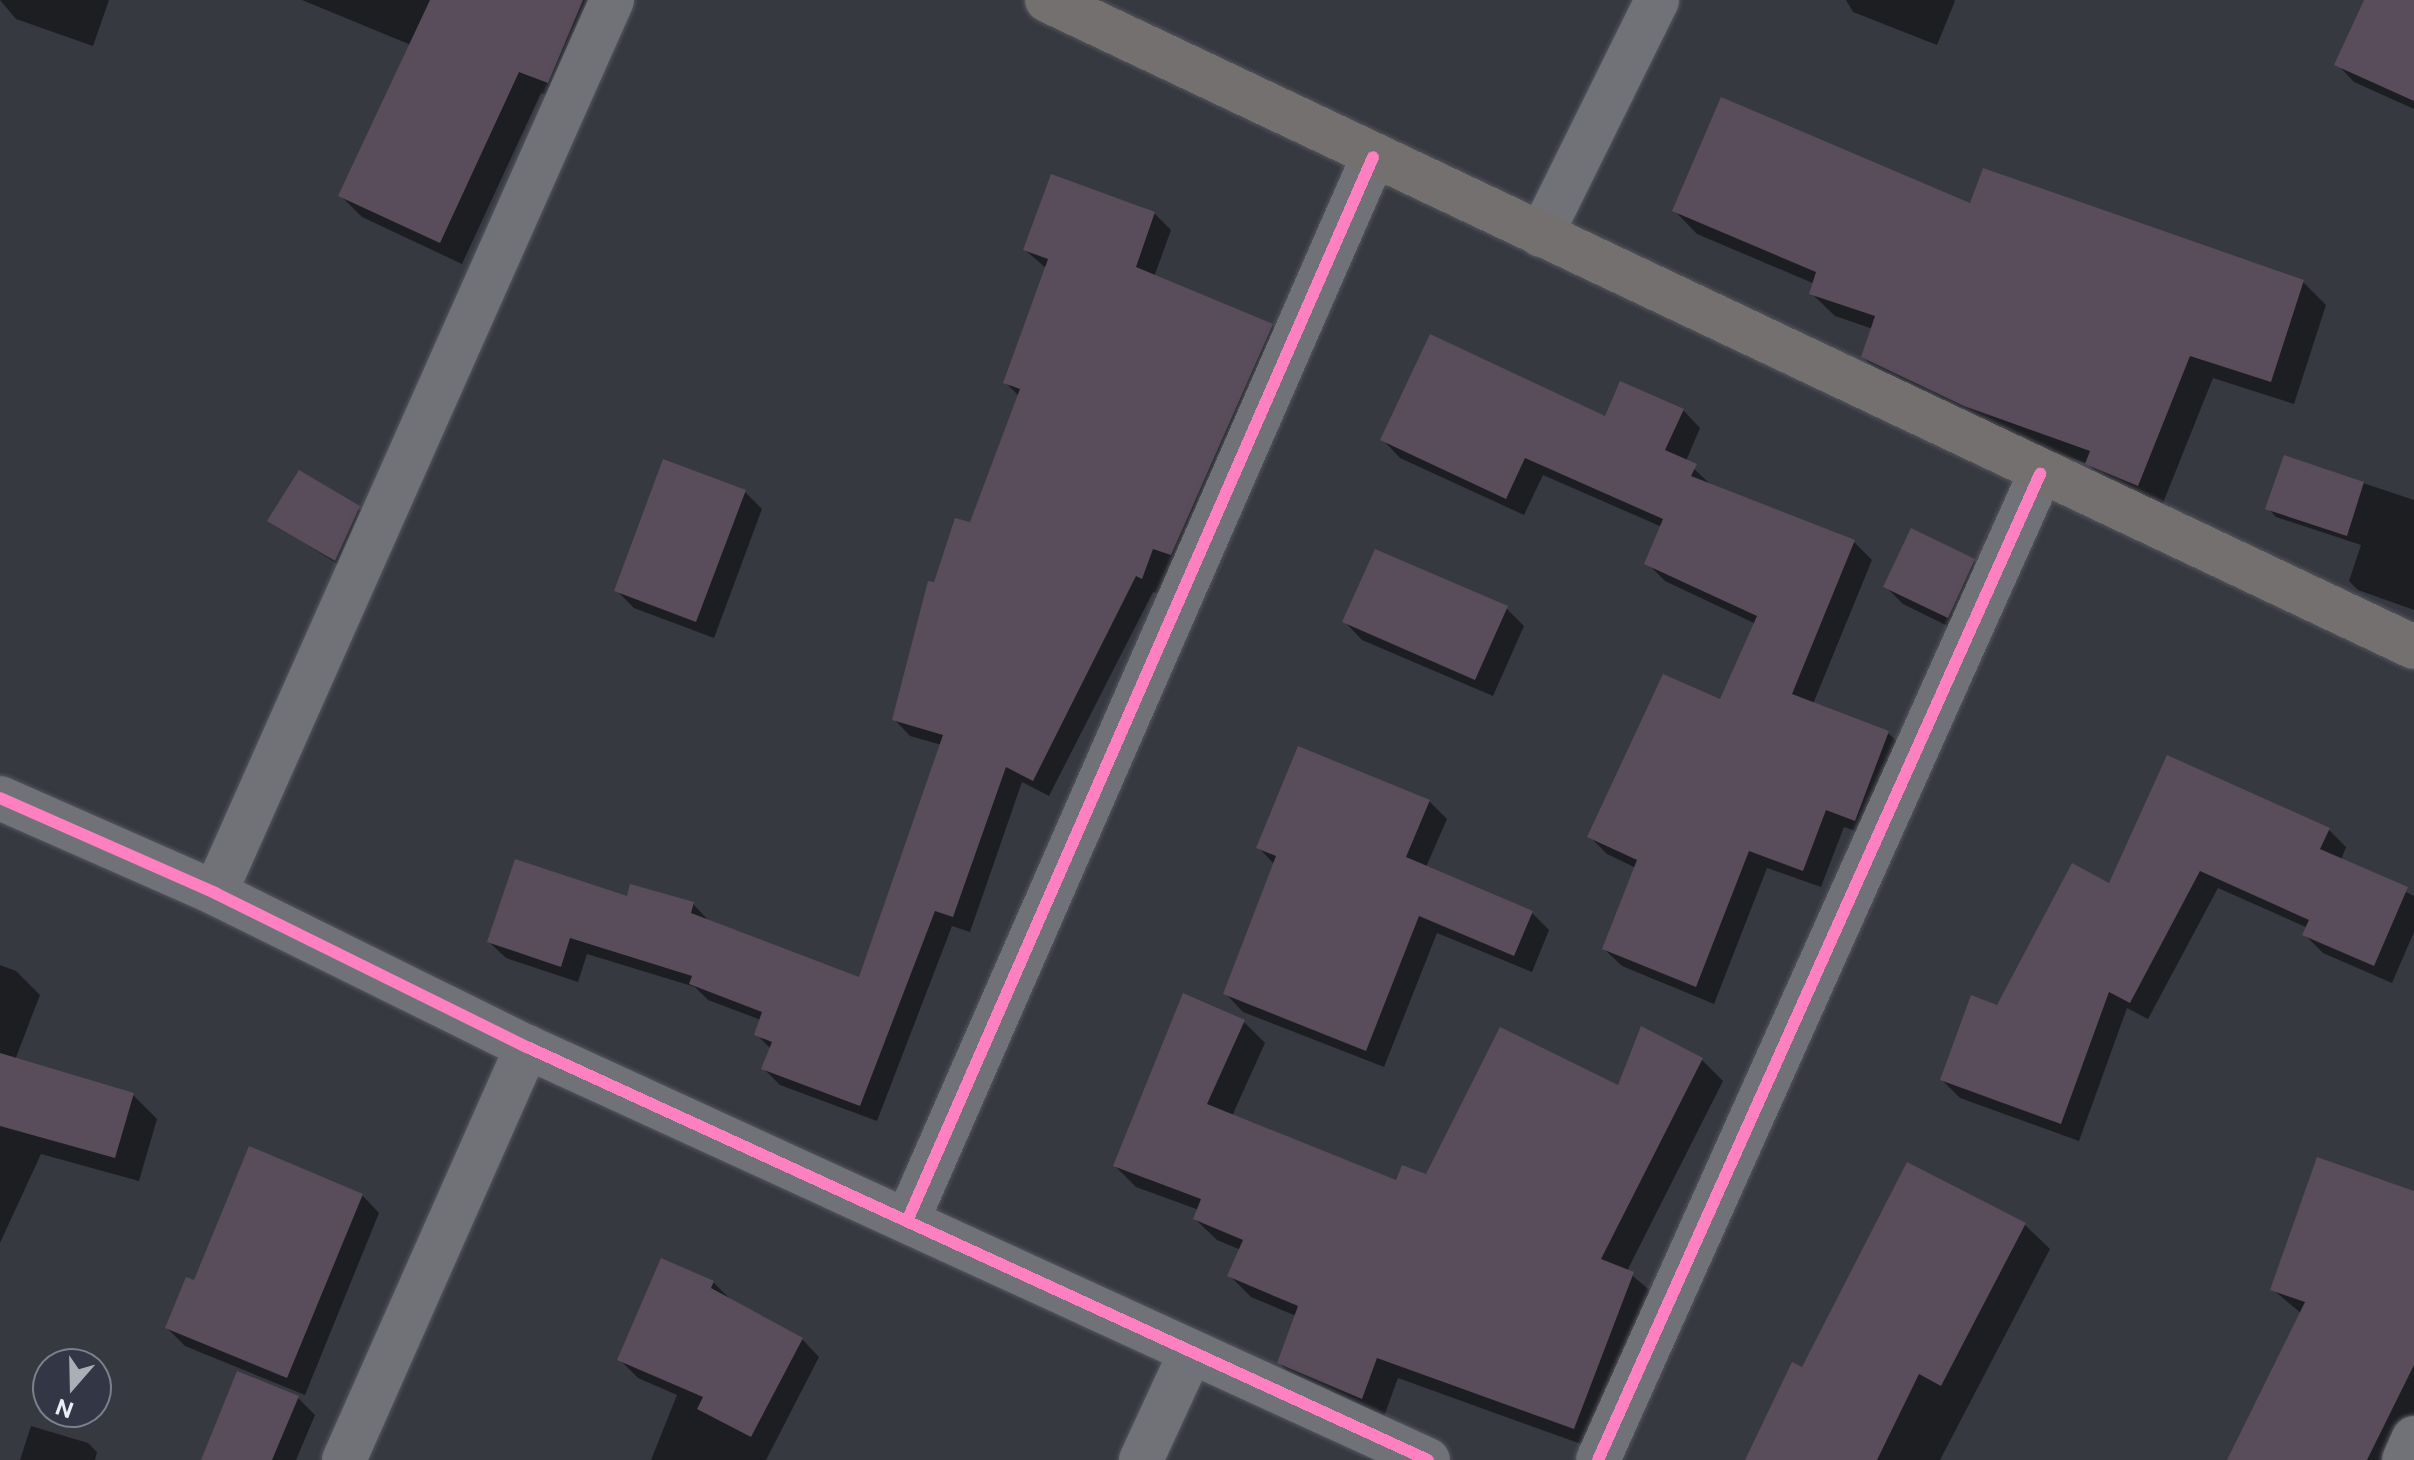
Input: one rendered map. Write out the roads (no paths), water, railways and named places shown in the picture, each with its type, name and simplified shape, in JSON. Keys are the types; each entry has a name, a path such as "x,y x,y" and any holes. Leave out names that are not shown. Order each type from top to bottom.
{"main road":[{"path":"1047,0 2040,474 2414,647"}],"street":[{"path":"215,893 612,0"},
{"path":"1541,235 1657,0"},
{"path":"908,1219 1373,157"},
{"path":"1598,1460 2040,474"},
{"path":"0,798 215,893 527,1047 908,1219 1190,1354 1428,1460"},
{"path":"344,1460 527,1047"},
{"path":"1141,1460 1190,1354"},
{"path":"2404,1460 2414,1438"}]}
